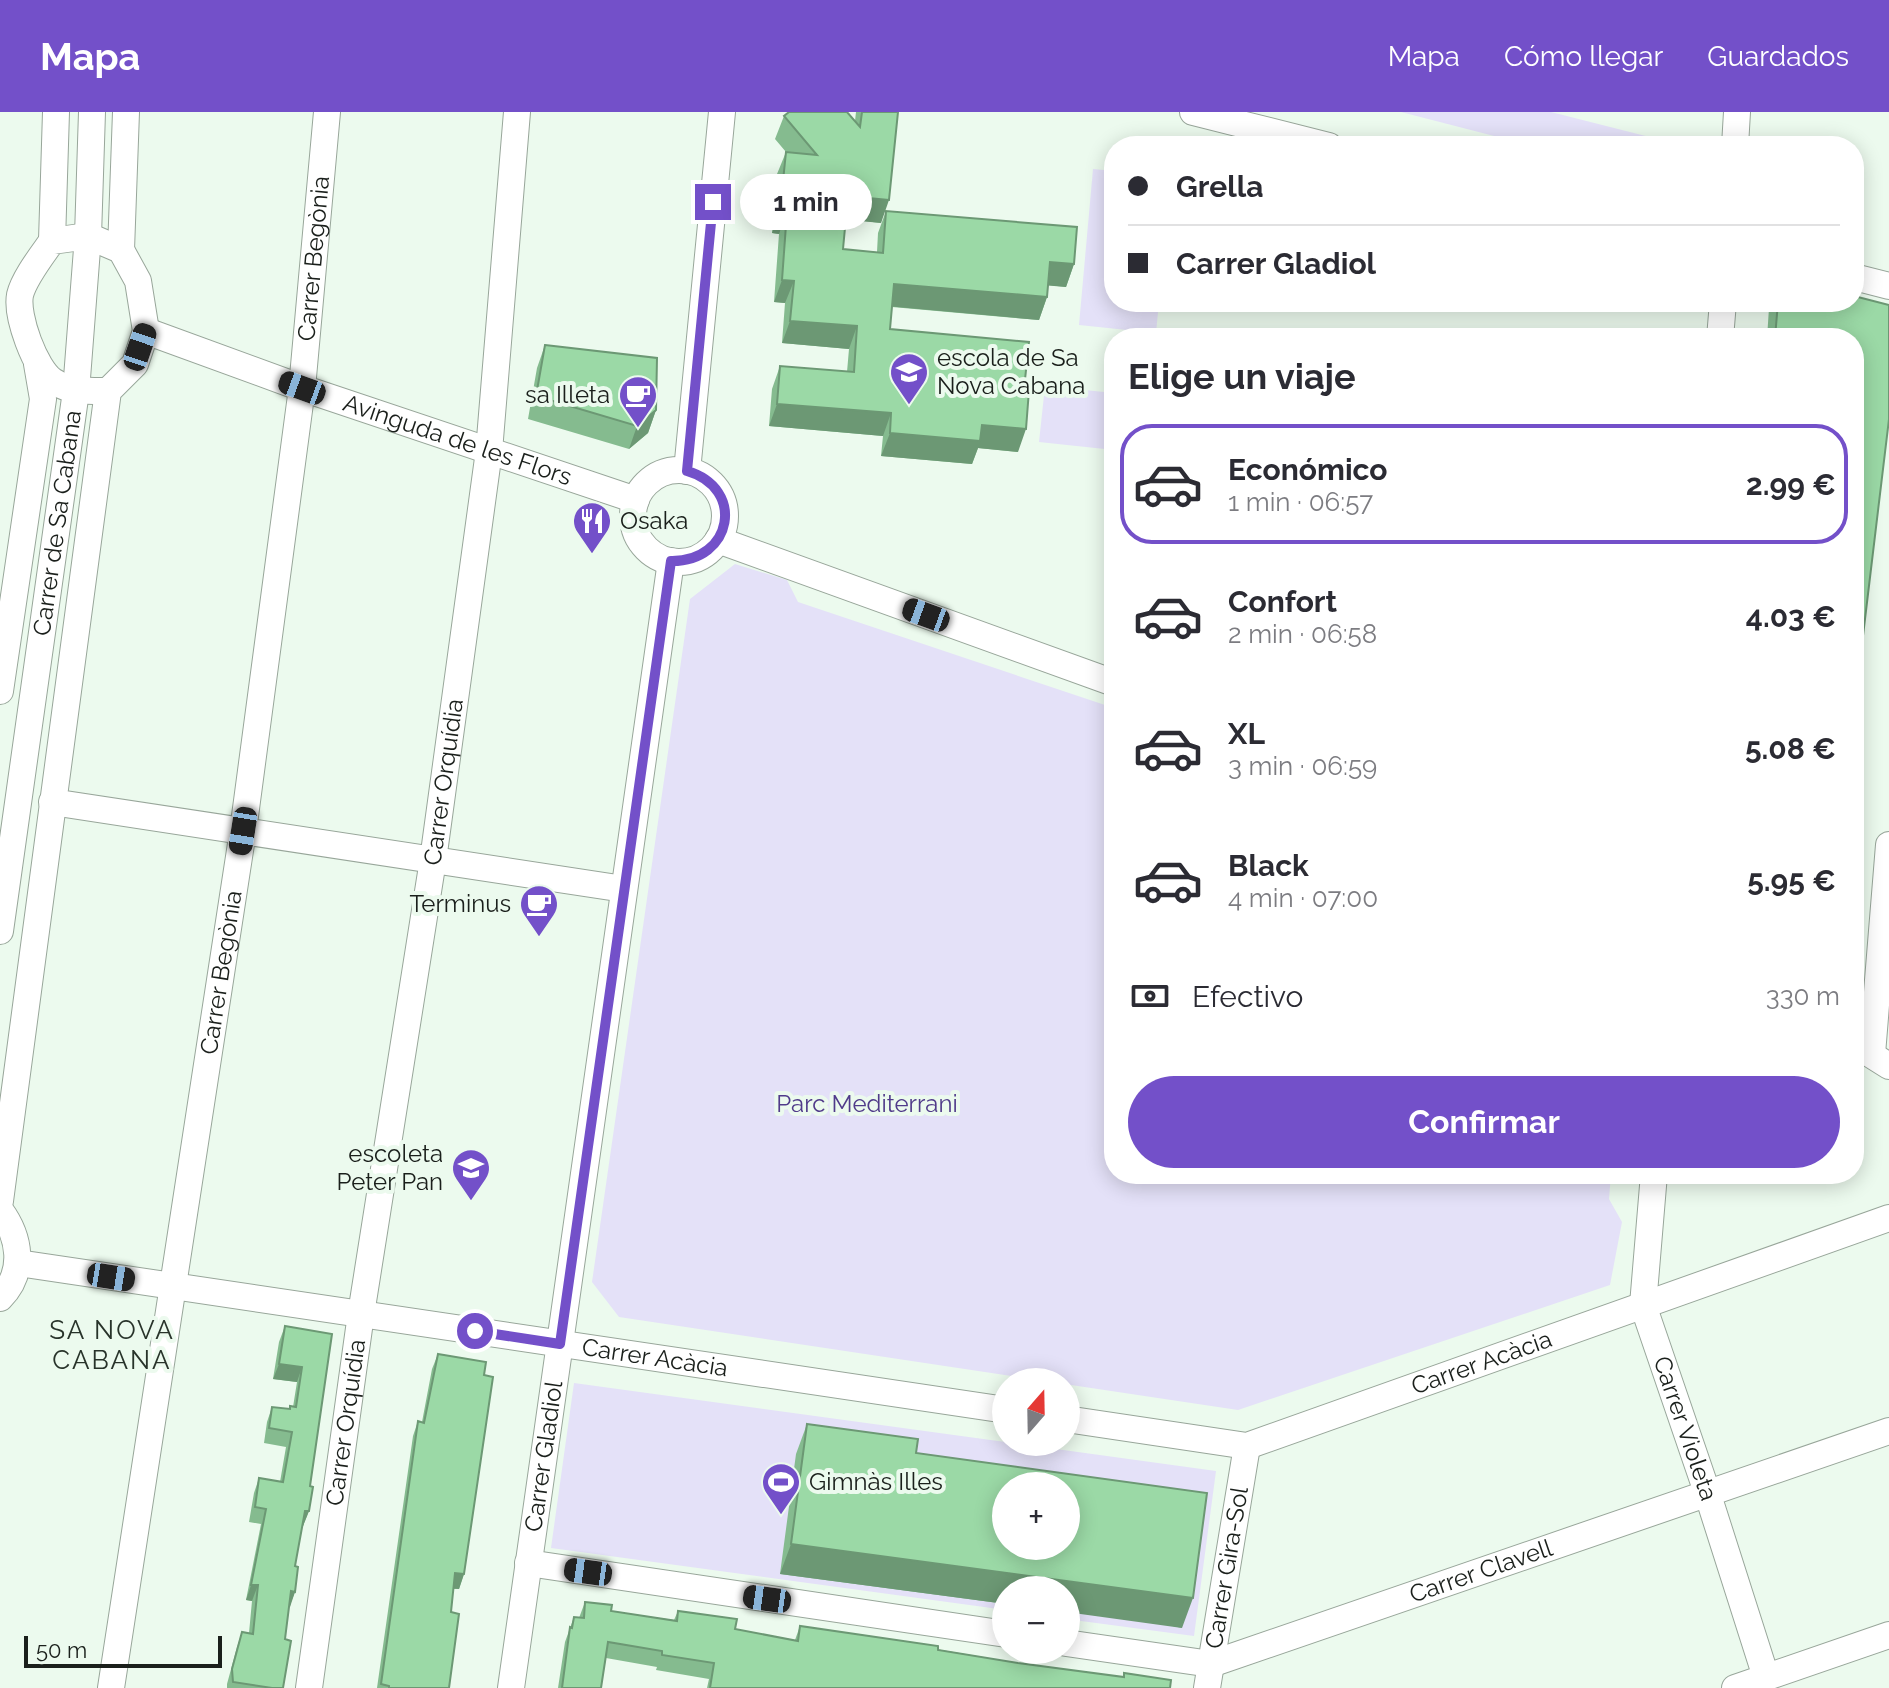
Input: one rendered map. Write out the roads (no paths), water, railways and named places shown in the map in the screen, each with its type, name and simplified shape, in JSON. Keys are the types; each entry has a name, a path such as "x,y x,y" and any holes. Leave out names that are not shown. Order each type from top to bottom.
{"street":[{"path":"56,112 52,241 10,292 37,360 51,381 76,391 108,391"},
{"name":"Carrer de Sa Cabana","path":"0,931 76,391 88,236 92,112"},
{"path":"0,1201 108,391 135,364 146,331 138,281 121,250 126,112"},
{"name":"Carrer Begònia","path":"111,1688 243,831 302,388 327,112"},
{"name":"Carrer Orquídia","path":"309,1688 361,1314 433,860 489,451 517,112"},
{"path":"687,471 722,112"},
{"path":"1193,112 1289,136"},
{"path":"1736,136 1737,112"},
{"path":"52,241 88,236 121,250"},
{"path":"1864,280 1889,286"},
{"name":"Avinguda de les Flors","path":"146,331 302,388 636,500"},
{"path":"0,691 43,399 37,360"},
{"path":"671,470 687,471 710,482 719,494 725,509 724,525 718,540 702,556 687,561 671,561 655,555 643,544 635,530 633,514 644,486 656,476 671,470"},
{"path":"718,540 1104,679"},
{"name":"Carrer Gladiol","path":"511,1688 671,561"},
{"path":"52,802 624,889"},
{"path":"1872,1055 1889,845"},
{"name":"Carrer Violeta","path":"1653,1184 1643,1305 1766,1677"},
{"path":"0,1210 11,1224 18,1243 18,1263 13,1279 0,1298"},
{"name":"Carrer Acàcia","path":"1080,1421 1247,1446 1889,1218"},
{"name":"Carrer Acàcia","path":"18,1263 992,1408"},
{"name":"Carrer Clavell","path":"1080,1646 1209,1676 1707,1492 1889,1431"},
{"name":"Carrer Gira-Sol","path":"1209,1676 1247,1446"},
{"path":"528,1563 992,1632"},
{"path":"1735,1688 1889,1635"}],"place":[{"name":"escola de Sa Nova Cabana","path":"909,406"},
{"name":"sa Illeta","path":"638,429"},
{"name":"Osaka","path":"592,555"},
{"name":"Terminus","path":"539,938"},
{"name":"escoleta Peter Pan","path":"471,1202"},
{"name":"Gimnàs Illes","path":"781,1516"}],"district":[{"name":"SA NOVA CABANA","path":"112,1345"}],"park label":[{"name":"Parc Mediterrani","path":"867,1104"}]}
